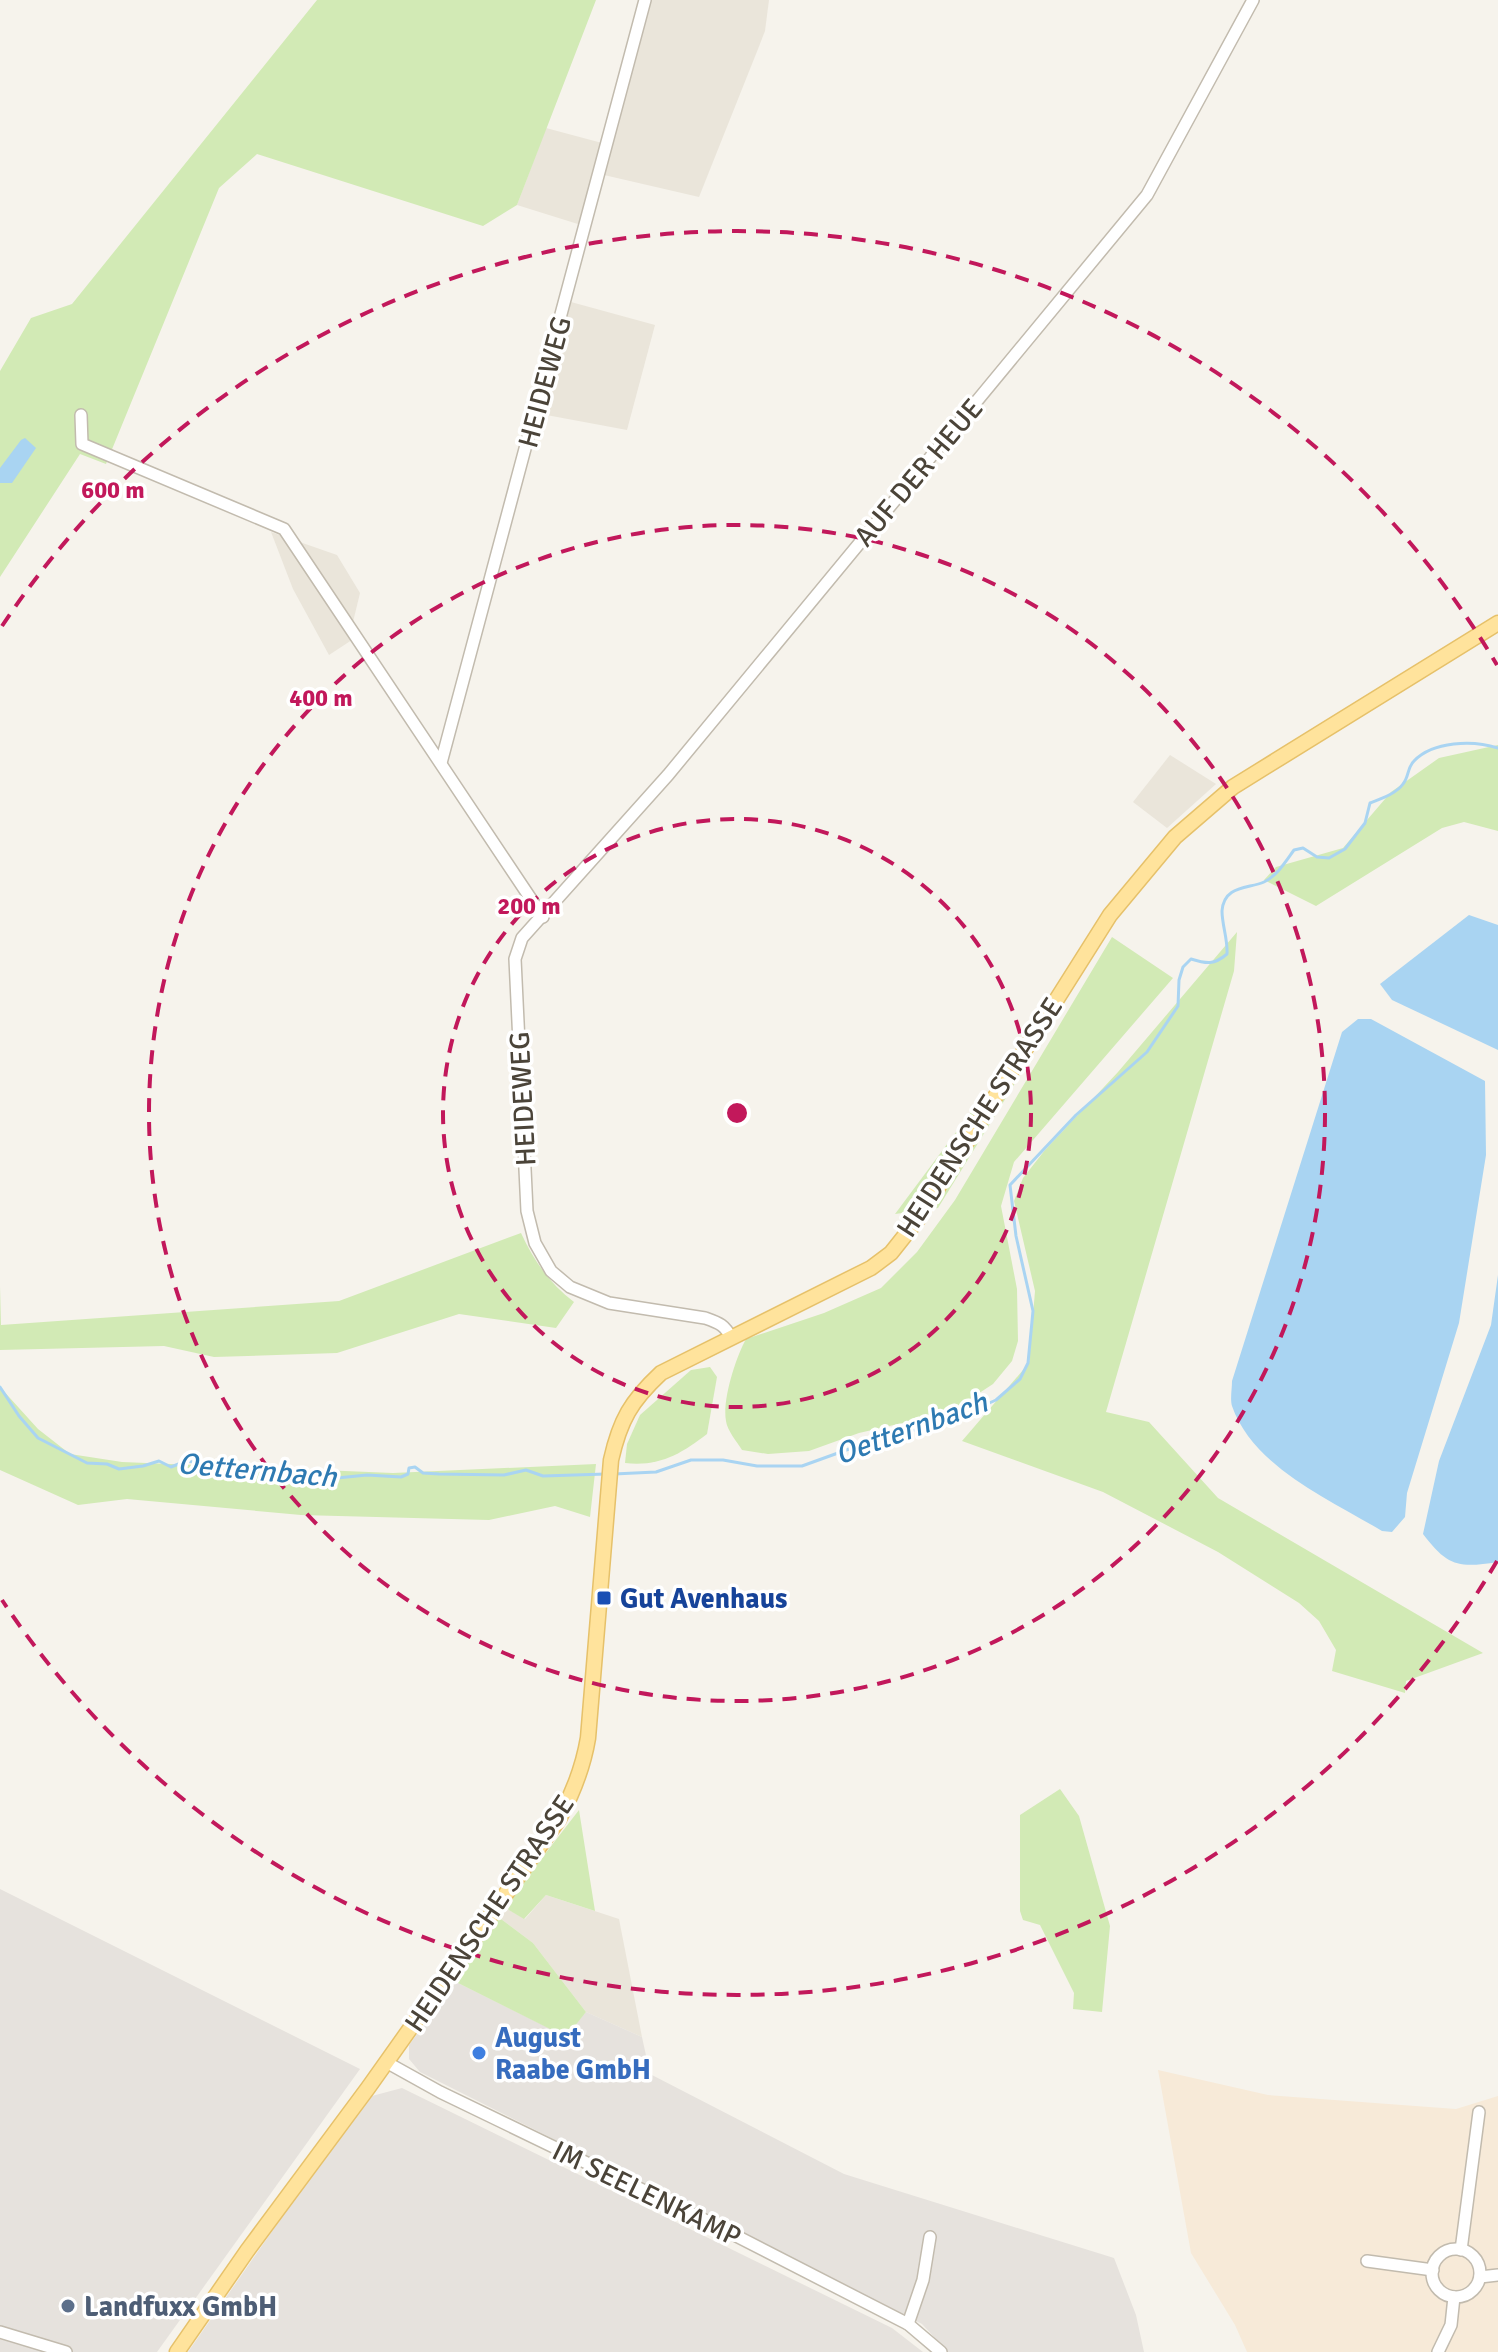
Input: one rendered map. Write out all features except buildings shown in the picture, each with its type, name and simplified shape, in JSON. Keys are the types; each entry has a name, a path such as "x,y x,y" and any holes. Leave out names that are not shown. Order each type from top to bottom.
{"main road":[{"name":"HEIDENSCHE STRASSE","path":"177,2352 559,1819 579,1778 588,1738 611,1460 617,1431 642,1390 661,1373 871,1268 908,1234 1110,915 1149,865 1201,812 1259,770 1498,623"}],"street":[{"name":"HEIDEWEG","path":"441,763 645,0"},
{"name":"AUF DER HEUE","path":"543,917 668,775 1147,195 1253,0"},
{"path":"81,415 82,444 284,529 543,917"},
{"name":"HEIDEWEG","path":"543,917 522,938 515,959 527,1211 535,1243 551,1271 570,1287 609,1303 705,1318 726,1328 731,1338"},
{"name":"IM SEELENKAMP","path":"386,2062 440,2092 713,2224 908,2324 941,2352"},
{"path":"1461,2250 1479,2112"},
{"path":"908,2324 923,2280 930,2237"},
{"path":"1461,2250 1468,2252 1478,2263 1480,2277 1474,2290 1454,2297 1446,2295 1435,2285 1433,2270 1435,2262 1446,2252 1461,2250"},
{"path":"1367,2261 1433,2270"},
{"path":"1480,2277 1498,2275"},
{"path":"1438,2352 1451,2325 1454,2297"},
{"path":"0,2332 66,2352"}],"shaded area":[{"path":"651,0 769,0 765,31 699,197 604,175"},
{"path":"546,128 602,143 581,225 517,205"},
{"path":"571,302 655,325 627,430 541,414"},
{"path":"271,532 337,555 360,593 353,622 361,634 329,655 293,589"},
{"path":"1170,755 1216,784 1167,828 1133,802"},
{"path":"0,1889 360,2069 157,2352 0,2352"},
{"path":"546,1895 619,1919 642,2037 586,2012 533,1943 497,1916 504,1907 525,1919"},
{"path":"456,1982 565,2036 586,2012 642,2037 650,2074 844,2174 1114,2258 1136,2315 1144,2352 948,2352 922,2324 420,2072 409,2059 409,2045"},
{"path":"1158,2070 1268,2095 1456,2109 1498,2096 1498,2352 1247,2352 1235,2325 1191,2253"},
{"path":"402,2088 892,2328 923,2352 188,2352 284,2214 372,2096"}],"green space":[{"path":"317,0 596,0 517,205 483,226 257,154 219,188 106,464 80,454 0,577 0,371 31,318 72,304"},
{"path":"1498,745 1498,831 1464,822 1442,828 1316,906 1264,880 1276,867 1343,848 1391,792 1439,758"},
{"path":"1237,932 1234,971 1106,1412 1149,1422 1218,1498 1483,1653 1406,1681 1405,1693 1332,1671 1336,1650 1319,1621 1299,1603 1218,1552 1103,1492 962,1441 1029,1363 1035,1291 1014,1201 1023,1178"},
{"path":"1112,937 1173,978 1014,1162 1001,1206 1017,1289 1018,1341 1012,1361 993,1384 961,1405 920,1419 859,1433 809,1451 768,1454 742,1450 728,1428 725,1412 731,1379 746,1339 824,1313 881,1288 917,1252 955,1200"},
{"path":"1020,1075 938,1208 895,1214 983,1096"},
{"path":"521,1233 543,1271 574,1302 556,1328 459,1314 337,1353 214,1357 164,1346 0,1350 0,1286 1,1325 339,1301"},
{"path":"710,1367 717,1377 707,1434 669,1458 648,1463 625,1463 627,1444 640,1415 691,1370"},
{"path":"0,1387 38,1429 70,1454 122,1462 393,1473 596,1464 590,1517 555,1506 489,1520 301,1515 127,1499 78,1505 0,1470"},
{"path":"1060,1789 1079,1816 1110,1926 1102,2012 1073,2009 1074,1993 1040,1925 1023,1920 1020,1911 1020,1815"},
{"path":"579,1810 595,1911 546,1895 524,1919 504,1907"},
{"path":"497,1916 533,1943 586,2012 566,2037 456,1982"}],"water":[{"path":"25,438 36,448 12,483 0,483 0,468"},
{"path":"1469,915 1498,925 1498,1050 1392,1000 1380,984"},
{"path":"1358,1019 1371,1019 1485,1081 1486,1155 1459,1323 1407,1493 1405,1517 1392,1532 1382,1531 1340,1507 1275,1464 1242,1428 1231,1400 1232,1381 1342,1032"},
{"path":"1498,1275 1498,1562 1473,1565 1455,1563 1440,1553 1423,1534 1439,1461 1491,1325"}],"waterway":[{"name":"Oetternbach","path":"614,1474 656,1472 691,1460 723,1460 757,1466 802,1466 874,1440 938,1426 996,1400 1020,1379 1028,1363 1033,1311 1016,1236 1010,1185 1076,1115 1147,1052 1178,1006 1183,967 1191,959 1210,962 1227,954 1222,911 1227,896 1269,879 1294,850 1303,848 1317,857 1329,858 1345,849 1365,823 1370,803 1400,788 1412,764 1422,754 1454,744 1498,748"},
{"name":"Oetternbach","path":"0,1387 38,1438 87,1463 107,1464 119,1469 159,1461 171,1467 186,1461 237,1468 260,1466 289,1473 311,1472 337,1478 367,1475 401,1477 408,1474 409,1468 415,1467 423,1473 439,1474 504,1475 526,1470 543,1476 606,1474"}],"place":[{"name":"Gut Avenhaus","path":"604,1598"},
{"name":"August Raabe GmbH","path":"479,2053"},
{"name":"Landfuxx GmbH","path":"68,2306"}]}
